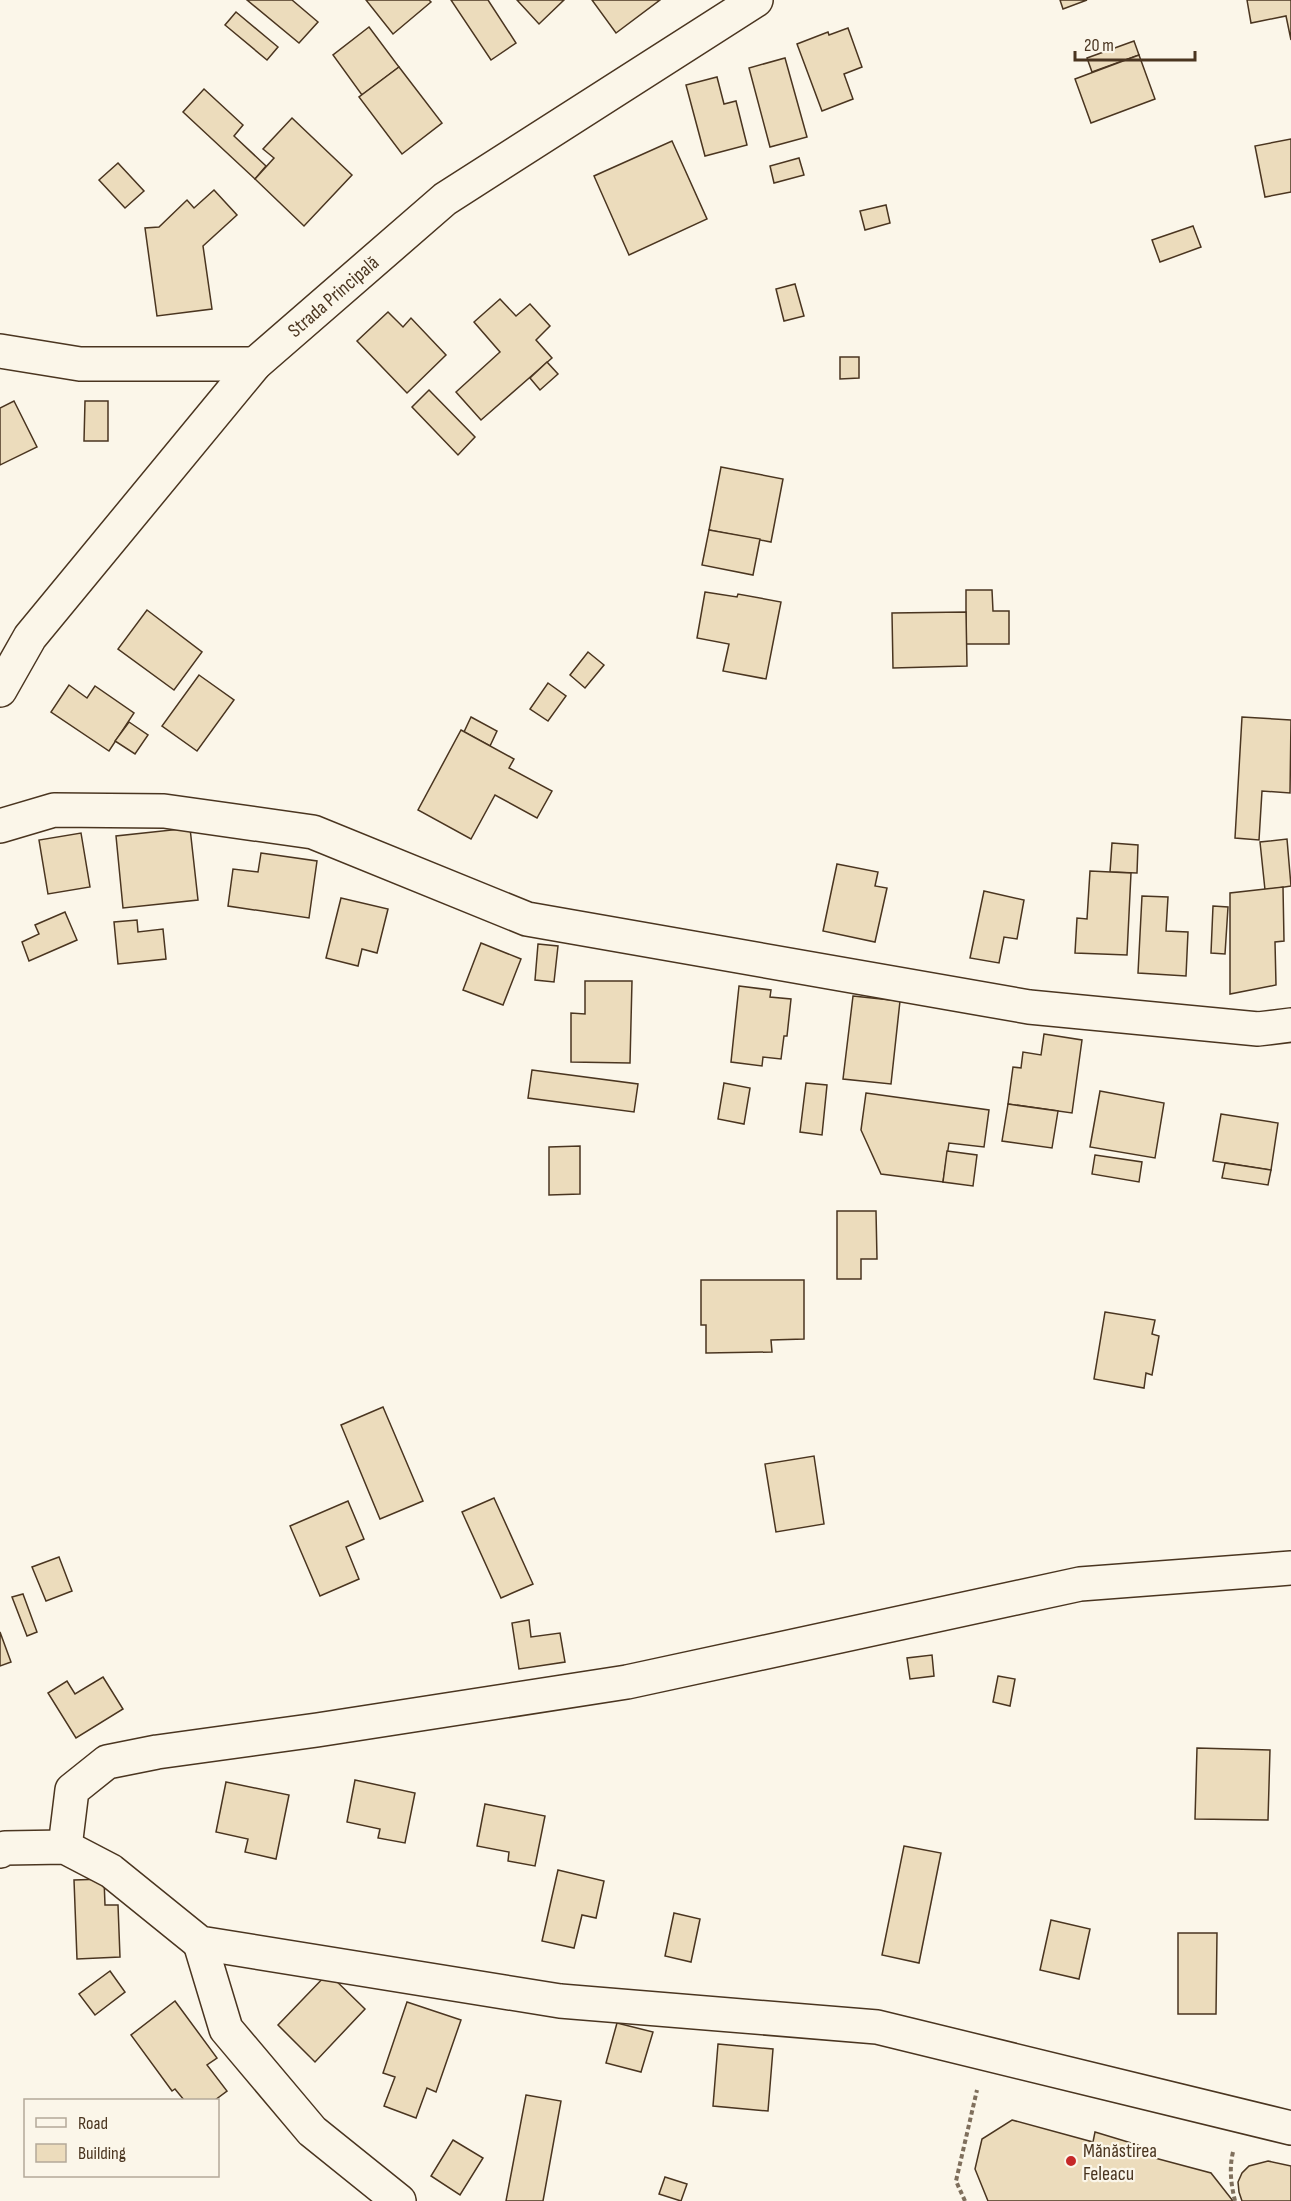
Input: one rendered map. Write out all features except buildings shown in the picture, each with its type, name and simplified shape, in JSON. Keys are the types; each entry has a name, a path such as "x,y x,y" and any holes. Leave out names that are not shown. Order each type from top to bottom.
{"street":[{"name":"Strada Principală","path":"0,690 30,638 255,364 445,199 756,0"},
{"path":"0,351 80,364 255,364"},
{"path":"0,826 54,810 164,811 313,832 527,919 1029,1007 1258,1029 1291,1025"},
{"path":"66,1847 72,1790 107,1762 157,1752 627,1682 1080,1584 1291,1568"},
{"path":"0,1851 5,1848 66,1847 111,1871 200,1943 560,2001 877,2027 1291,2128"},
{"path":"200,1943 226,2029 312,2131 399,2201"}],"path":[{"path":"964,2201 956,2181 985,2054"},
{"path":"1231,2160 1231,2184 1235,2201"}],"place":[{"name":"Mănăstirea Feleacu","path":"1071,2161"}]}
